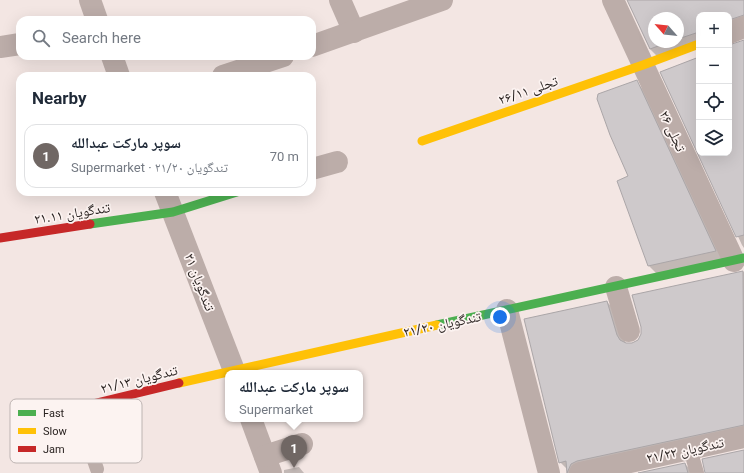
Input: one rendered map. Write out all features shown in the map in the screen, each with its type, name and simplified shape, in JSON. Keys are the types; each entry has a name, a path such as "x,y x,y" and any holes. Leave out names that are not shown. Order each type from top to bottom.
{"street":[{"path":"90,0 96,16"},
{"path":"340,0 354,32"},
{"path":"316,45 442,0"},
{"name":"۲۶ تجلی","path":"613,0 643,65 739,260"},
{"path":"732,32 744,27"},
{"path":"0,47 16,45"},
{"name":"۲۶/۱۱ تجلی","path":"422,141 643,65 696,45"},
{"path":"113,60 118,72"},
{"path":"236,72 271,60"},
{"path":"316,168 337,162"},
{"name":"۲۱.۱۱ تندگویان","path":"0,238 169,202 210,196"},
{"name":"۲۱ تندگویان","path":"169,202 233,370"},
{"name":"۲۱/۲۰ تندگویان","path":"243,370 507,310 739,260"},
{"path":"616,287 629,331"},
{"path":"507,310 549,473"},
{"name":"۲۱/۱۳ تندگویان","path":"119,399 225,374"},
{"path":"252,422 268,465 302,444"},
{"name":"۲۱/۲۲ تندگویان","path":"580,473 744,437"}],"lane":[{"path":"690,449 697,473"},
{"path":"95,463 97,469"}],"building":[{"path":"627,0 744,0 744,15 732,19 732,12 696,12 696,33 684,37 684,12 648,12 648,45"},
{"path":"744,40 744,235 736,237 699,156 732,156 732,44"},
{"path":"696,58 696,150 660,72"},
{"path":"637,80 716,251 648,266 617,181 628,176 610,135 597,99 598,94"},
{"path":"743,271 744,425 577,461 571,464 567,473 566,461 559,463 524,319 607,301 617,335 620,340 626,343 632,343 638,340 641,334 641,327 632,295"},
{"path":"744,450 744,473 705,473 702,459"},
{"path":"685,463 688,473 638,473"}],"traffic: fast":[{"path":"90,224 173,212 224,196"},
{"path":"437,325 744,258"}],"traffic: slow":[{"path":"422,141 643,65 696,45"},
{"path":"237,370 437,325"},
{"path":"179,383 225,373"}],"traffic: jam":[{"path":"0,238 90,224"},
{"path":"113,399 179,383"}],"place":[{"name":"سوپر مارکت عبدالله","path":"294,468"}]}
